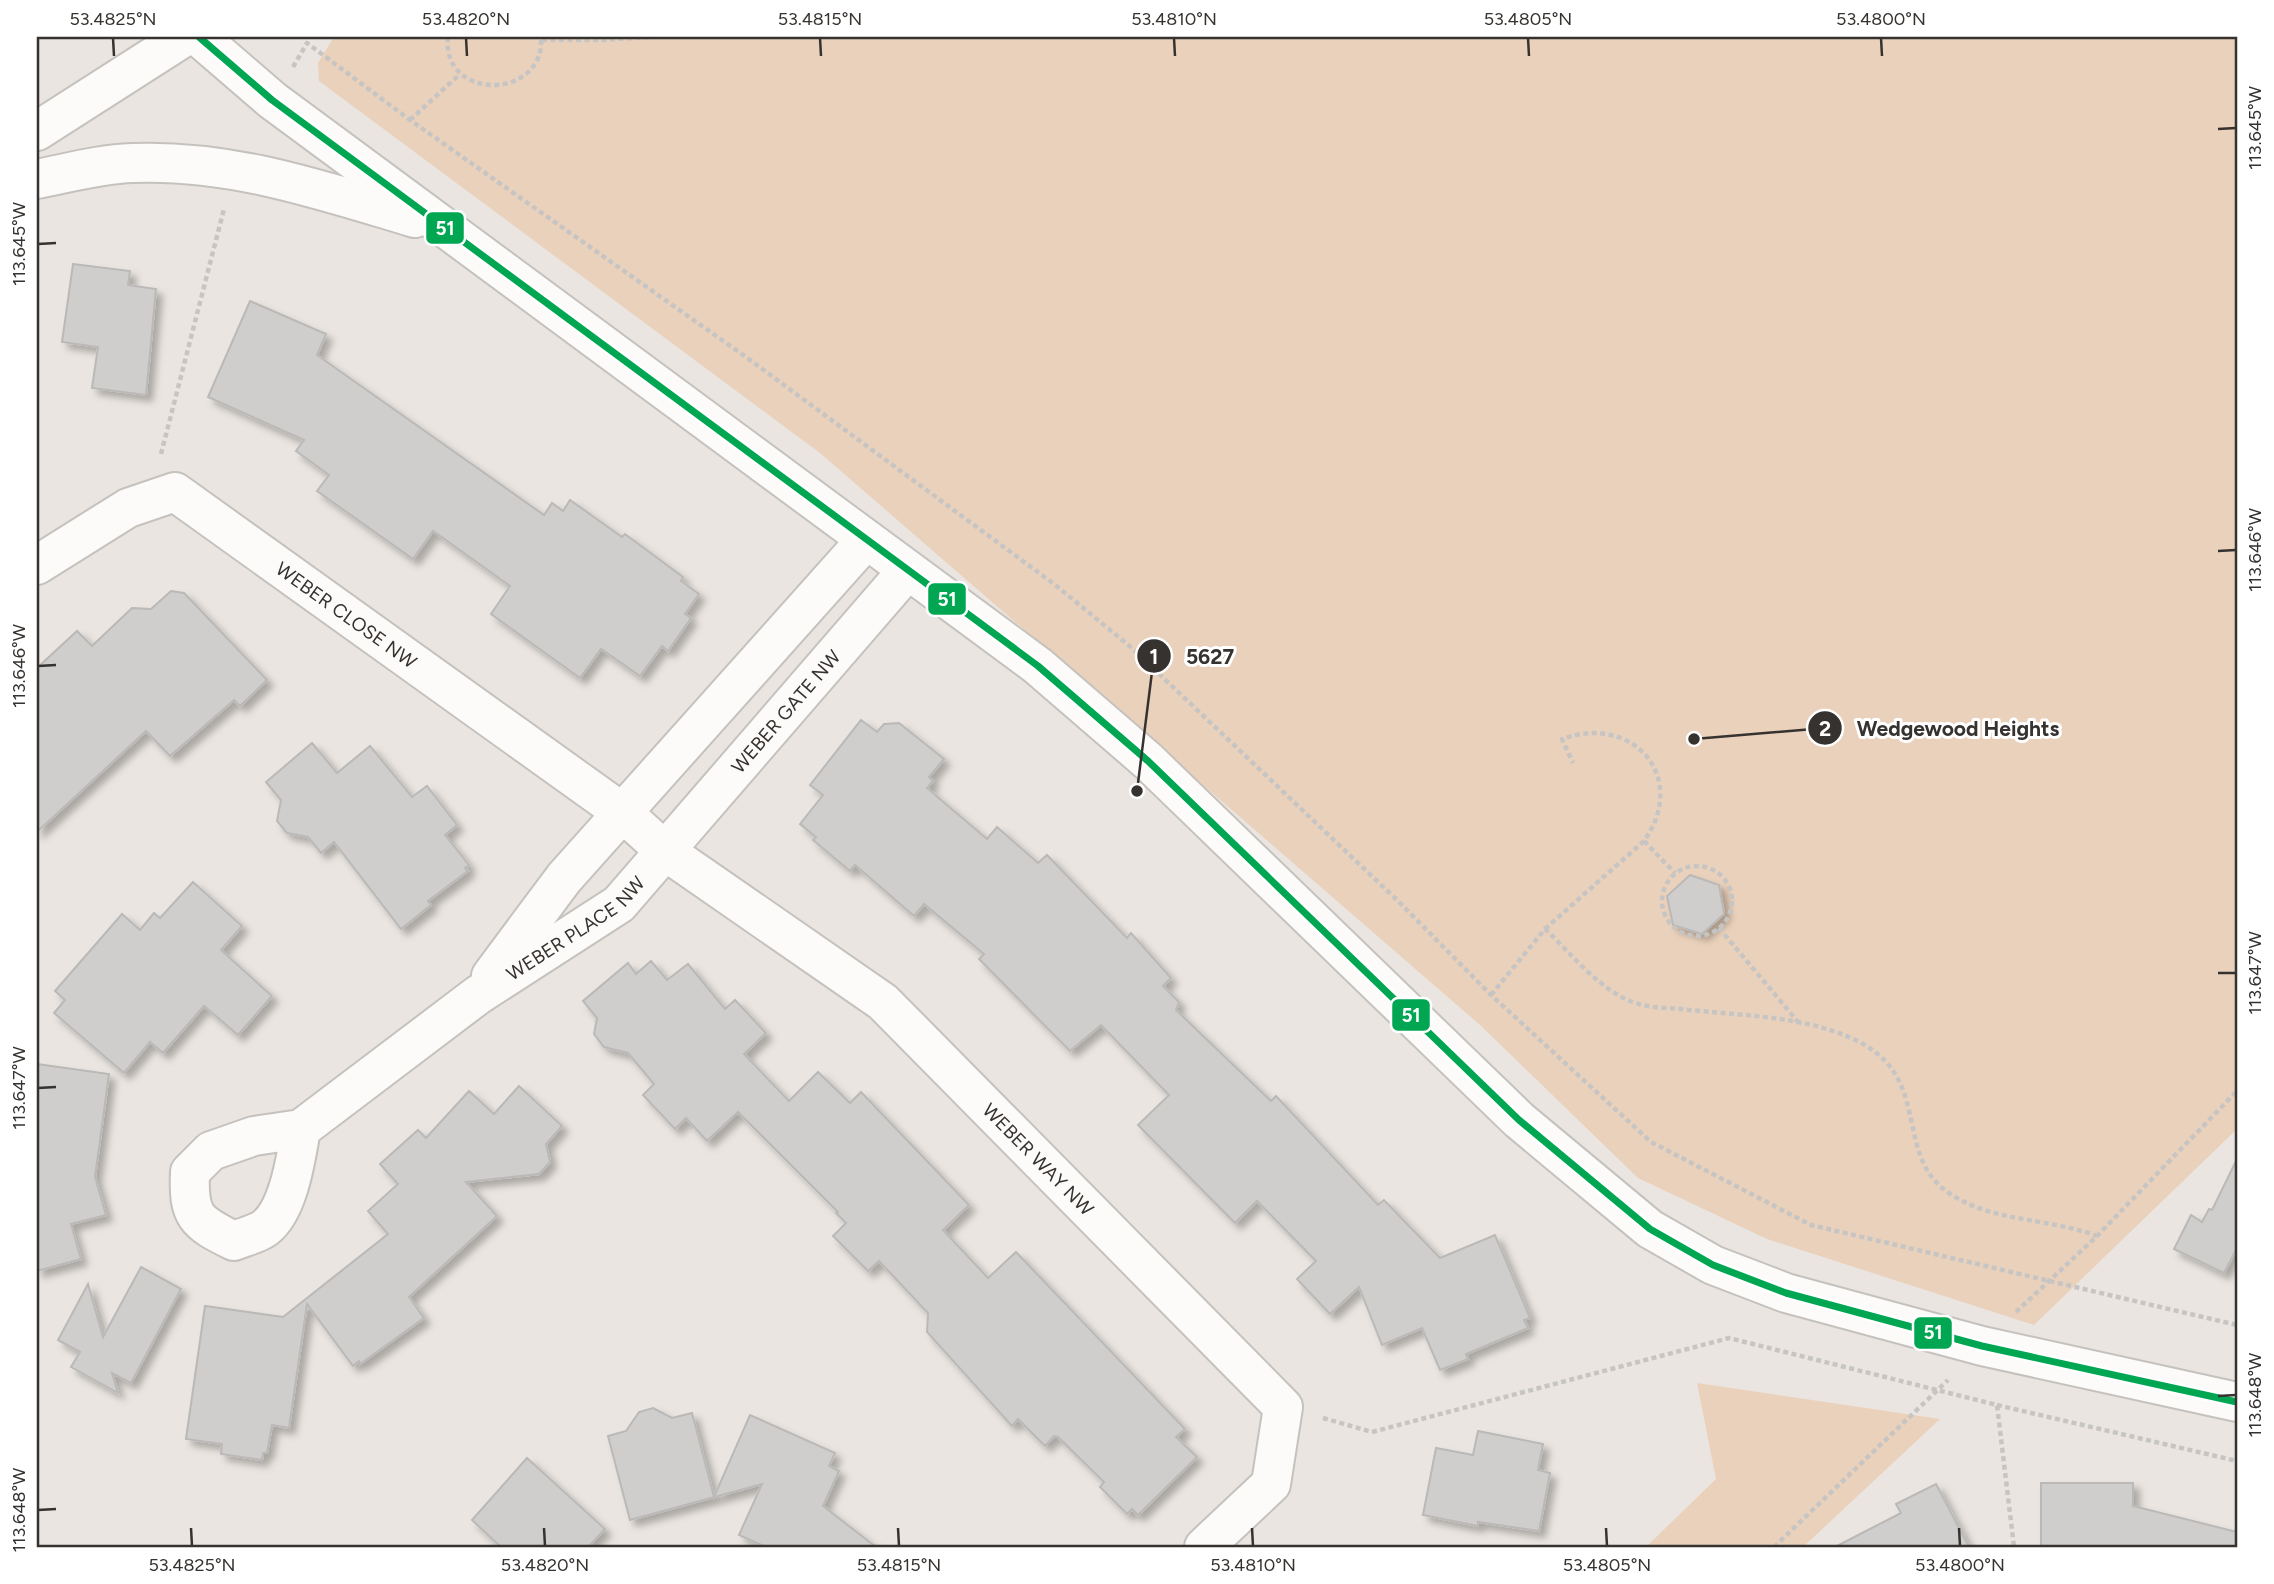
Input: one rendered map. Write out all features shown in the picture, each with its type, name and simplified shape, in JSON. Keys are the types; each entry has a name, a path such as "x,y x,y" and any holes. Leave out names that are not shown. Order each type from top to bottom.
{"street":[{"path":"37,131 184,37"},
{"path":"199,37 272,100 1038,666 1148,761 1518,1120 1650,1229 1713,1265 1786,1293 1983,1346 2237,1402"},
{"path":"37,179 131,163 235,169 293,181 441,225"},
{"name":"WEBER CLOSE NW","path":"37,565 128,508 175,492 643,831"},
{"path":"643,831 866,540"},
{"name":"WEBER GATE NW","path":"643,831 908,571"},
{"name":"WEBER PLACE NW","path":"478,995 564,878 643,831"},
{"name":"WEBER PLACE NW","path":"301,1129 478,995 619,904 643,831"},
{"name":"WEBER WAY NW","path":"643,831 883,1002 1283,1406"},
{"path":"1204,1547 1271,1484 1283,1406"}],"path":[{"path":"448,37 450,56 460,74 482,85 498,87 513,83 526,74 536,62 541,38 604,40 652,37"},
{"path":"410,120 460,74"},
{"path":"1492,995 1545,929 1644,841 1655,826 1661,792 1645,752 1628,739 1605,733 1587,733 1562,739 1573,763"},
{"path":"1644,841 1675,873"},
{"path":"1702,865 1722,876 1729,886 1732,909 1719,928 1698,937 1686,935 1667,921 1661,898 1663,887 1675,873 1690,866 1702,865"},
{"path":"1719,928 1799,1023"},
{"path":"1545,929 1613,992 1639,1004 1799,1023 1843,1034 1888,1060 1900,1079 1910,1104 1917,1145 1928,1171 1944,1189 1973,1208 1993,1214 2039,1220 2097,1236"},
{"path":"1283,1406 1372,1432 1729,1338 2237,1461"},
{"path":"1997,1405 2014,1547"}],"shaded area":[{"path":"334,37 2237,37 2237,1129 2034,1325 1767,1239 1638,1178 1480,1025 820,453 319,81 318,63"},
{"path":"1697,1383 1940,1419 1803,1547 1646,1547 1716,1479"}],"building":[{"path":"73,264 130,271 128,285 156,289 146,395 92,388 98,347 62,342"},
{"path":"250,301 326,334 317,355 544,515 552,503 563,511 570,500 622,537 625,534 683,577 681,581 699,594 685,614 691,618 668,651 662,646 640,676 601,649 580,678 491,614 510,586 433,531 413,559 317,491 329,475 296,451 304,440 208,397"},
{"path":"171,591 184,593 267,680 240,706 234,700 170,756 146,731 37,832 37,668 77,631 92,646 132,608 151,609"},
{"path":"861,720 877,732 884,724 899,723 944,759 929,777 933,781 927,788 987,839 997,827 1038,863 1047,855 1127,938 1131,933 1171,978 1163,986 1179,1002 1176,1010 1271,1101 1276,1096 1378,1205 1384,1200 1440,1258 1495,1235 1530,1318 1524,1320 1528,1328 1466,1354 1468,1359 1440,1370 1422,1328 1382,1345 1359,1287 1330,1314 1297,1279 1316,1261 1257,1201 1235,1223 1138,1125 1169,1095 1101,1025 1070,1051 979,959 984,954 924,904 914,916 855,865 850,871 813,840 816,837 800,824 823,795 810,785"},
{"path":"312,743 337,773 370,746 412,797 427,786 457,825 445,835 469,865 465,868 468,871 428,901 431,905 401,929 334,842 321,853 308,837 287,833 277,821 281,800 266,782"},
{"path":"1690,875 1719,885 1724,914 1702,934 1673,925 1667,896"},
{"path":"193,882 242,926 221,950 272,996 238,1035 204,1006 163,1053 150,1042 124,1073 54,1013 65,1000 55,991 122,914 140,930 154,913 160,918"},
{"path":"651,961 667,980 688,964 725,1009 735,1000 766,1033 744,1054 789,1101 818,1072 850,1103 861,1092 969,1205 943,1230 988,1278 1016,1252 1185,1429 1176,1437 1197,1457 1138,1515 1132,1509 1127,1514 1100,1487 1104,1482 1058,1437 1054,1436 1045,1446 1018,1419 1012,1426 927,1332 928,1313 879,1261 868,1271 833,1236 846,1223 836,1213 838,1212 738,1112 707,1141 686,1118 675,1129 643,1095 654,1084 628,1053 604,1047 594,1034 597,1018 583,1001 628,963 636,974"},
{"path":"37,1064 109,1074 95,1177 106,1215 71,1224 81,1259 37,1271"},
{"path":"519,1086 562,1126 546,1144 550,1162 539,1174 466,1182 497,1216 409,1297 424,1318 360,1364 359,1361 353,1366 307,1304 289,1428 272,1425 267,1453 263,1453 262,1460 221,1454 222,1444 186,1439 205,1306 283,1317 388,1234 368,1211 398,1184 380,1164 418,1130 426,1138 469,1091 494,1114"},
{"path":"2237,1159 2237,1248 2224,1273 2174,1249 2191,1215 2202,1222 2209,1209 2212,1210"},
{"path":"141,1267 181,1289 131,1383 112,1373 118,1393 71,1367 80,1352 58,1340 88,1284 103,1337"},
{"path":"653,1408 672,1418 692,1413 714,1497 750,1415 835,1453 829,1466 839,1471 823,1506 876,1547 766,1547 739,1535 762,1484 630,1520 608,1436 626,1431 639,1412"},
{"path":"1478,1431 1543,1444 1538,1470 1550,1473 1539,1531 1478,1522 1478,1526 1423,1515 1436,1448 1473,1455"},
{"path":"527,1458 605,1529 588,1547 501,1547 472,1520"},
{"path":"2041,1483 2133,1483 2133,1506 2237,1532 2237,1547 2041,1547"},
{"path":"1936,1484 1969,1547 1835,1547 1901,1513 1896,1504"}],"transit line":[{"name":"51","path":"199,37 272,100 1038,666 1148,761 1519,1120 1650,1229 1713,1265 1786,1293 1982,1346 2237,1402"}],"place":[{"name":"Wedgewood Heights","path":"1694,739"},
{"name":"5627","path":"1137,791"}]}
